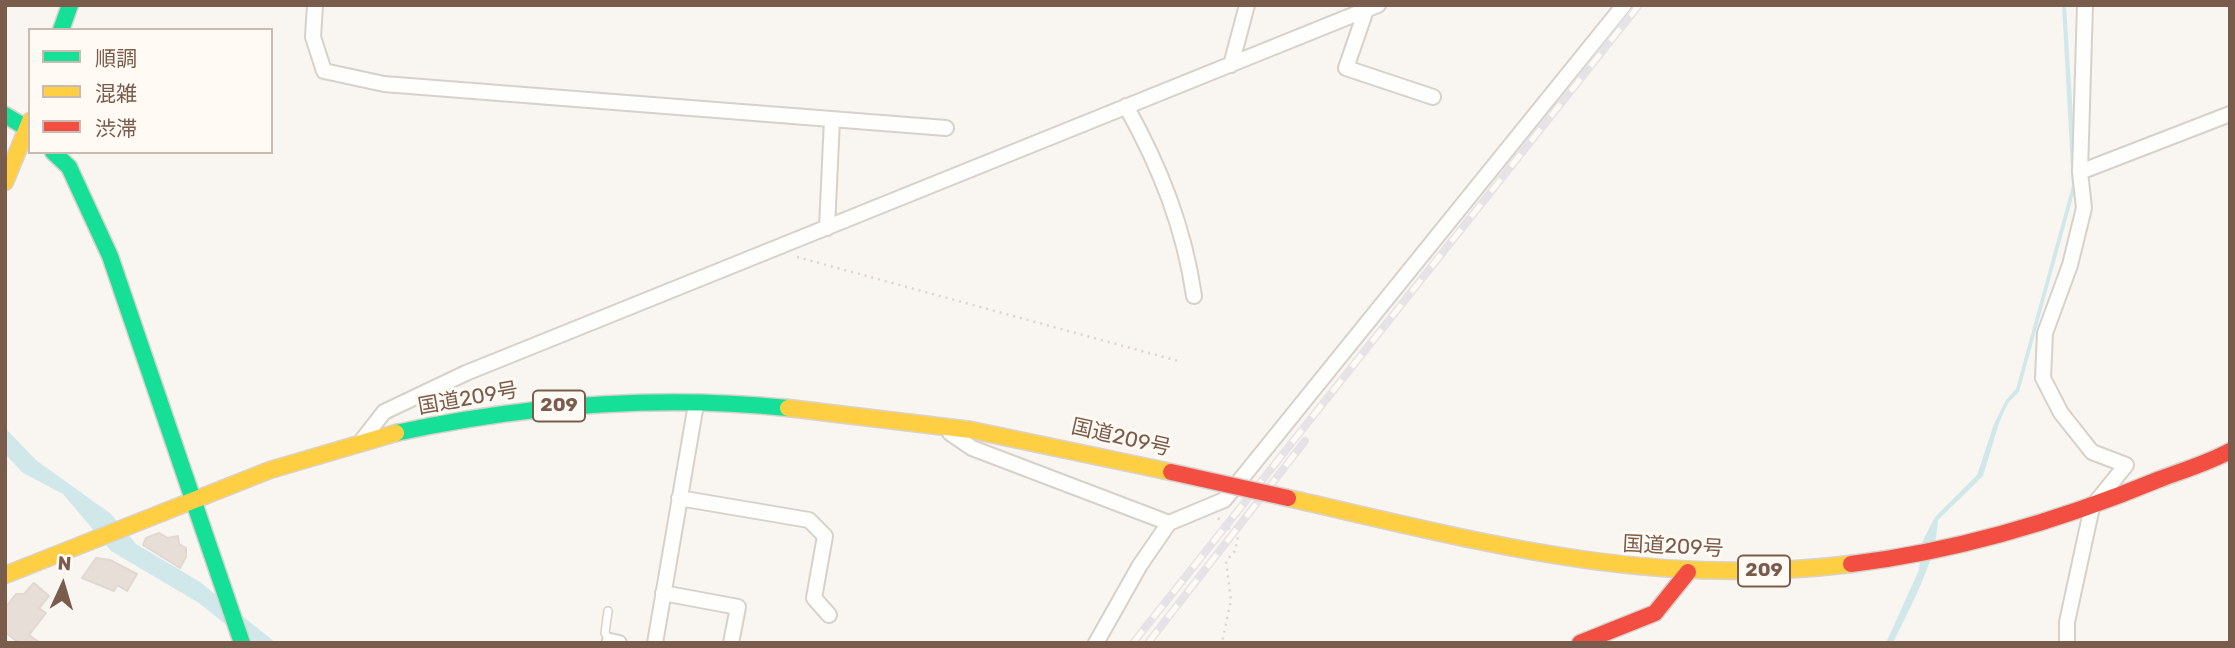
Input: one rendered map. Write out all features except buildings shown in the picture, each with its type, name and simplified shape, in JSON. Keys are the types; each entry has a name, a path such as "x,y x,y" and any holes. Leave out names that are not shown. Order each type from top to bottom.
{"main road":[{"path":"62,28 70,5"},
{"path":"5,115 28,126"},
{"path":"5,182 28,129"},
{"path":"55,154 69,167 110,256 242,643"},
{"name":"国道209号","path":"5,575 272,469 362,441 502,413 582,404 696,404 857,412 1060,446 1539,554 1688,572 1784,571 1900,557 1994,536 2092,507 2230,451"},
{"path":"1580,643 1655,613 1688,572"}],"street":[{"path":"315,5 313,37 324,71 384,85 946,128"},
{"path":"1231,65 1247,5"},
{"path":"1096,643 1140,565 1169,523 1224,500 1624,5"},
{"path":"2067,643 2067,622 2092,507 2126,465 2092,452 2061,413 2043,378 2042,358 2051,309 2070,265 2084,208 2080,172 2085,5"},
{"path":"362,441 384,412 466,373 1372,8"},
{"path":"1372,8 1346,68 1433,97"},
{"path":"1126,106 1153,155 1175,207 1194,296"},
{"path":"2080,172 2230,114"},
{"path":"827,228 832,118"},
{"path":"655,643 696,404"},
{"path":"938,425 972,448 1169,523"},
{"path":"680,498 809,520 825,537 814,598 828,615"},
{"path":"663,593 738,607 731,643"}],"lane":[{"path":"608,611 605,633 613,642"}],"path":[{"path":"772,250 1182,362"},
{"path":"1207,509 1238,537 1235,551 1226,561 1231,600 1222,643"}],"water":[{"path":"2062,5 2066,5 2077,182 2019,392 2008,403 1999,423 1983,476 1938,520 1933,552 1922,583 1893,643 1886,643 1919,570 1922,542 1935,517 1977,475 1994,424 2006,400 2016,389 2072,186"},
{"path":"5,428 37,461 111,514 136,544 200,582 276,643 249,643 199,603 111,551 63,494 23,473 5,454"}],"railway":[{"path":"1133,643 1639,5"},
{"path":"1148,643 1305,441"}],"traffic: fast":[{"path":"62,28 70,5"},
{"path":"5,115 28,129"},
{"path":"55,154 69,167 110,256 242,643"},
{"path":"396,433 493,415 591,405 690,402 788,408"}],"traffic: slow":[{"path":"5,182 28,126"},
{"path":"788,408 971,430 1171,472"},
{"path":"5,575 270,470 396,433"},
{"path":"1288,498 1498,545 1635,566 1776,570 1851,564"}],"traffic: jam":[{"path":"1851,564 1931,551 2008,532 2085,508 2230,451"},
{"path":"1171,472 1288,498"},
{"path":"1580,643 1655,613 1688,572"}]}
